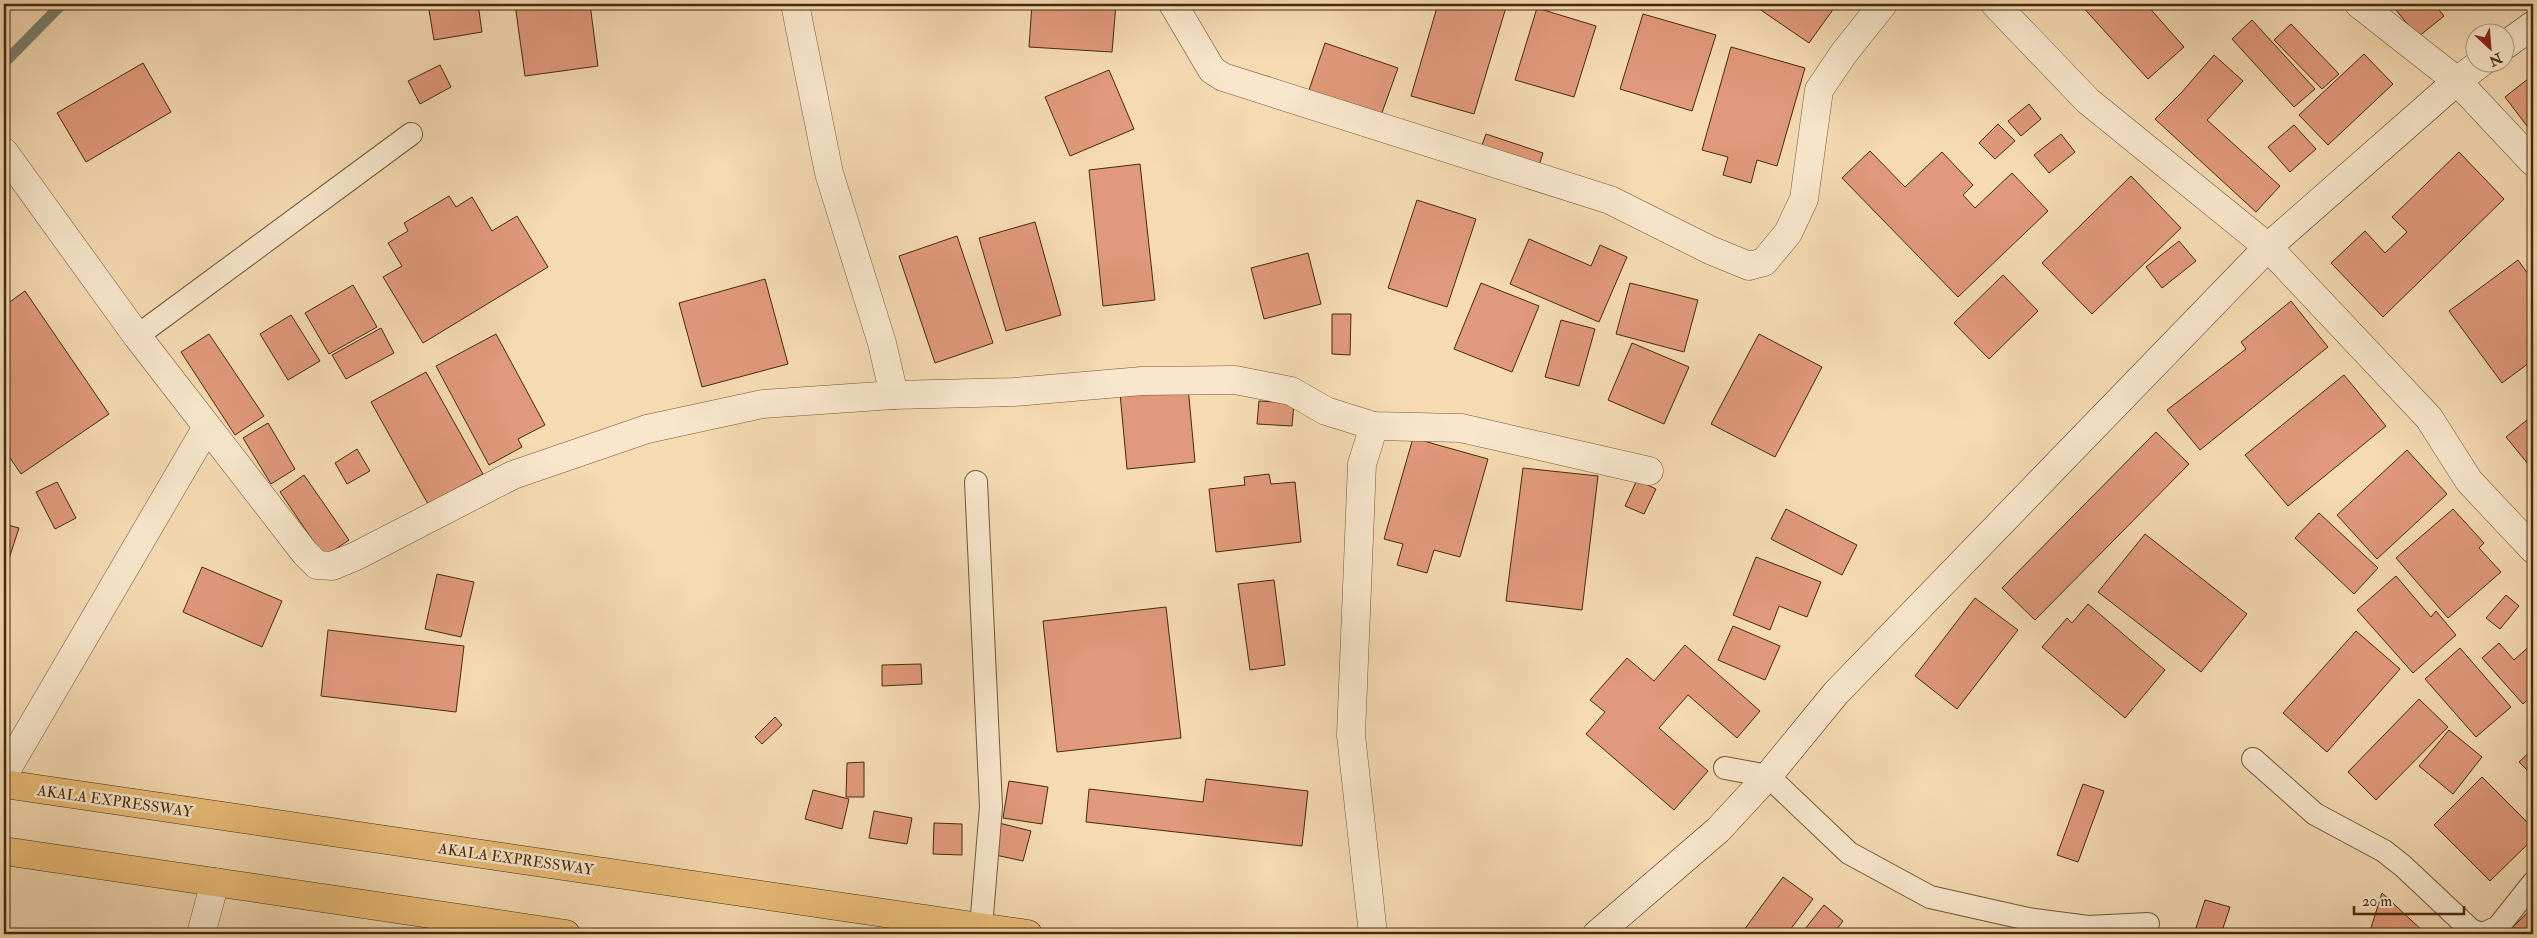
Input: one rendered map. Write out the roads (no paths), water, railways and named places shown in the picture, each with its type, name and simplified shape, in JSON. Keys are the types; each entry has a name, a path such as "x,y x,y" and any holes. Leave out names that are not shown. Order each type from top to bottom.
{"main road":[{"name":"AKALA EXPRESSWAY","path":"4,784 1028,934"},
{"path":"4,851 566,934"}],"street":[{"path":"795,4 829,173 882,343 894,395"},
{"path":"1173,4 1212,70 1223,76 1610,200 1710,250 1749,266 1764,262 1788,233 1804,199 1819,90 1844,52 1883,4"},
{"path":"1995,4 2088,101 2268,247 2429,418 2469,481 2533,549"},
{"path":"2359,4 2458,81 2533,162"},
{"path":"2514,39 2533,25"},
{"path":"1597,934 1718,830 1768,776 1836,693 2268,247 2469,72"},
{"path":"4,152 137,336 305,553 317,565 332,566 513,476 647,429 763,404 894,395 1014,392 1142,381 1234,380 1291,391 1326,411 1374,426 1461,428 1649,470"},
{"path":"1373,934 1351,735 1362,464 1374,426"},
{"path":"4,774 207,427"},
{"path":"201,934 215,882"}],"lane":[{"path":"137,336 411,134"},
{"path":"976,482 991,808 981,928"},
{"path":"2253,759 2315,814 2384,851 2403,866 2471,930 2482,934 2498,927 2533,883"},
{"path":"1725,768 1768,776 1849,853 1930,897 2028,919 2088,927 2148,924"}],"waterway":[{"path":"4,63 62,4"}]}
